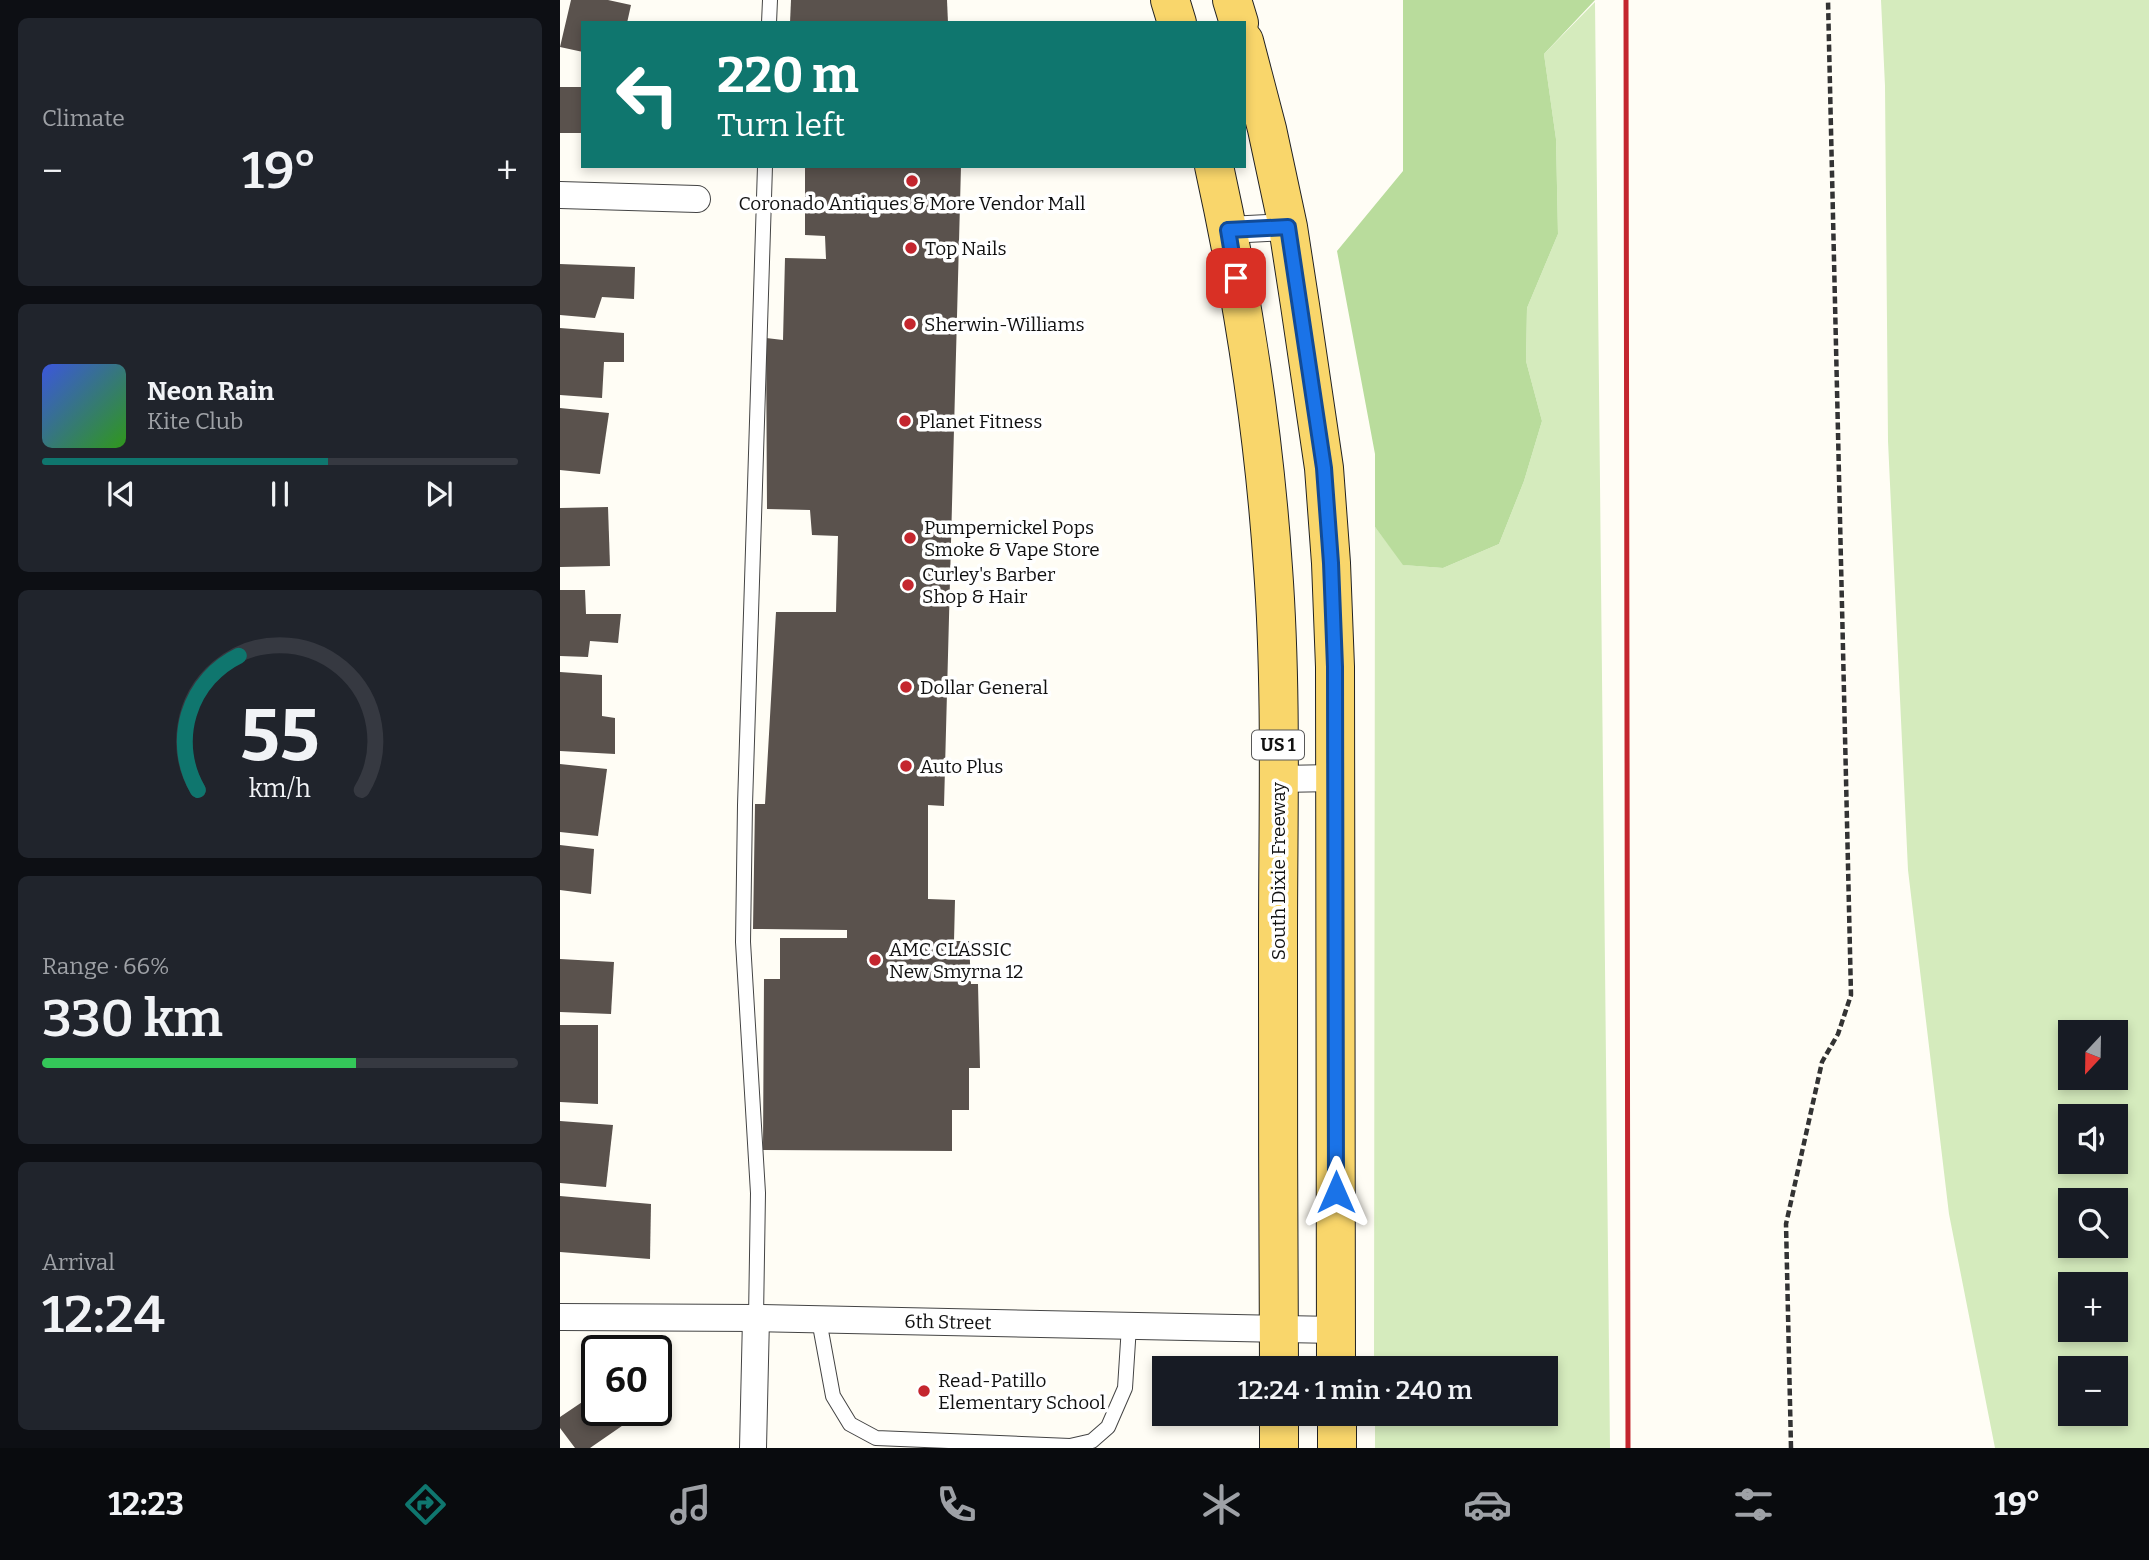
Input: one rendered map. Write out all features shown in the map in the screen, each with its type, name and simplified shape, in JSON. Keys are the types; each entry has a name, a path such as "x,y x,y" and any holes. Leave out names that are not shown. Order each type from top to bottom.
{"main road":[{"path":"1170,0 1176,21"},
{"path":"1232,0 1238,21"},
{"path":"1246,49 1288,227 1324,468 1331,563 1336,778 1336,1356"},
{"name":"South Dixie Freeway","path":"1214,168 1249,351 1265,472 1273,569 1278,779 1279,1329"},
{"name":"US 1","path":"1279,1329 1279,1356"},
{"path":"1279,1426 1279,1448"},
{"path":"1336,1426 1336,1448"}],"street":[{"path":"560,195 696,199"},
{"path":"1228,230 1288,227"},
{"path":"1278,779 1336,778"},
{"name":"6th Street","path":"560,1317 756,1318 1336,1330"},
{"path":"753,1448 756,1318"}],"lane":[{"path":"769,21 770,0"},
{"path":"756,1318 758,1193 743,942 745,791 765,168"},
{"path":"819,1320 834,1396 850,1424 876,1438 1070,1446 1092,1441 1108,1427 1125,1388 1129,1326"}],"path":[{"path":"1791,1448 1786,1224 1822,1062 1838,1034 1851,995 1828,0"}],"green space":[{"path":"1403,0 1595,0 1544,54 1556,139 1558,234 1527,308 1526,361 1542,421 1524,481 1499,544 1443,568 1403,565 1375,527 1375,454 1337,251 1403,171"},
{"path":"1881,0 2149,0 2149,1448 1995,1448 1949,1214 1908,870 1888,441 1885,86"},
{"path":"1595,2 1610,1448 1375,1448 1375,1426 1558,1426 1558,1356 1374,1356 1375,527 1404,565 1443,568 1499,544 1524,481 1542,421 1526,361 1527,308 1558,234 1556,139 1544,54"}],"building":[{"path":"571,0 608,0 631,5 627,21 581,21 581,52 560,47"},
{"path":"791,0 947,0 948,21 790,21"},
{"path":"560,87 581,87 581,133 560,133"},
{"path":"805,168 961,168 944,806 928,805 928,899 955,900 954,941 969,941 971,984 978,984 980,1068 969,1068 969,1110 952,1110 952,1151 763,1150 764,979 780,979 780,938 847,938 847,930 753,929 755,804 765,804 776,612 836,612 838,536 812,535 810,510 767,509 766,338 783,340 785,258 826,259 825,236 805,235"},
{"path":"560,264 635,267 634,299 602,297 595,318 560,315"},
{"path":"560,328 624,333 624,362 604,362 602,398 560,395"},
{"path":"560,408 609,413 600,474 560,470"},
{"path":"608,507 610,566 560,567 560,508"},
{"path":"560,590 585,590 586,614 621,614 618,643 590,641 588,657 560,656"},
{"path":"560,672 602,675 602,716 615,718 615,754 560,751"},
{"path":"560,764 607,769 598,836 560,832"},
{"path":"560,845 594,849 591,894 560,890"},
{"path":"560,959 614,962 611,1014 560,1012"},
{"path":"560,1025 598,1025 598,1104 560,1102"},
{"path":"560,1121 613,1125 606,1187 560,1183"},
{"path":"560,1196 651,1204 650,1259 560,1252"},
{"path":"581,1403 581,1426 622,1426 590,1448 575,1448 560,1428 560,1417"}],"railway":[{"path":"1626,0 1628,1448"}],"place":[{"name":"Coronado Antiques & More Vendor Mall","path":"912,181"},
{"name":"Top Nails","path":"911,248"},
{"name":"Sherwin-Williams","path":"910,324"},
{"name":"Planet Fitness","path":"905,421"},
{"name":"Pumpernickel Pops Smoke & Vape Store","path":"910,538"},
{"name":"Curley's Barber Shop & Hair","path":"908,585"},
{"name":"Dollar General","path":"906,687"},
{"name":"Auto Plus","path":"906,766"},
{"name":"AMC CLASSIC New Smyrna 12","path":"875,960"},
{"name":"Read-Patillo Elementary School","path":"924,1391"}],"route":[{"path":"1236,278 1228,230 1288,227 1324,468 1331,563 1335,667 1336,1192"}]}
